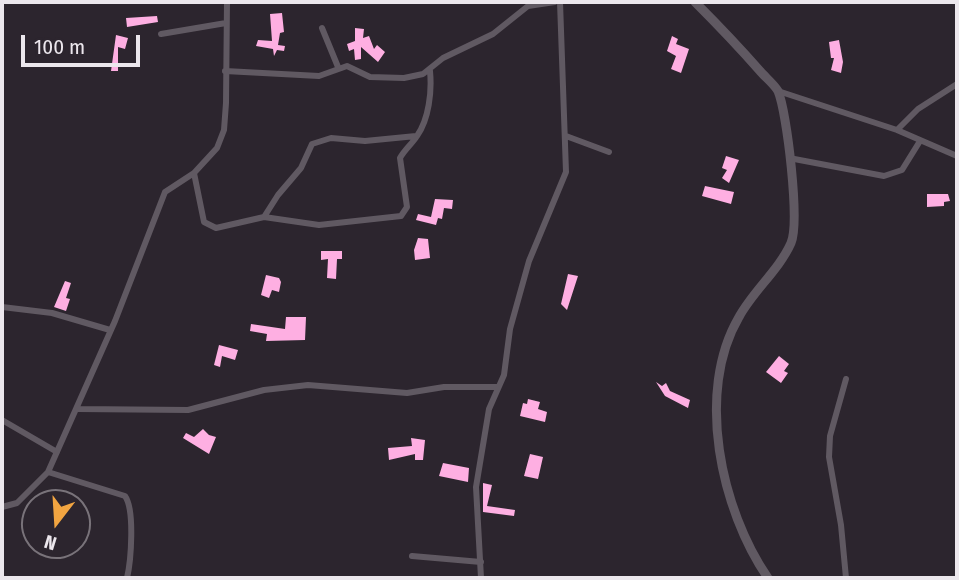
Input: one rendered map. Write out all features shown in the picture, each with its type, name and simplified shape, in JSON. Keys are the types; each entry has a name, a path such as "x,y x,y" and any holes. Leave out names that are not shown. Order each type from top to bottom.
{"street":[{"path":"2,507 17,502 48,472 78,409 165,192 194,173 217,148 224,130 227,2"},
{"path":"225,72 318,76 338,67 352,67 370,77 404,78 430,71 443,58 493,34 528,6 557,2 566,172 529,261 510,329 504,375 489,409 476,487 481,578"},
{"path":"695,2 778,91 897,130 957,156"},
{"path":"161,34 226,23"},
{"path":"322,28 338,67"},
{"path":"194,173 204,222 208,226 235,226 264,218 319,225 401,216 407,208 400,158 418,135 432,88 430,71"},
{"path":"897,130 918,109 957,84"},
{"path":"768,578 742,534 731,499 716,416 721,356 727,339 739,315 791,243 795,212 778,91"},
{"path":"264,218 278,195 302,168 312,144 331,138 365,141 418,135"},
{"path":"566,136 609,152"},
{"path":"789,158 884,176 902,170 920,141"},
{"path":"2,307 52,313 110,330"},
{"path":"846,379 830,436 829,457 841,525 846,578"},
{"path":"78,409 188,410 264,390 308,385 407,393 444,387 498,387"},
{"path":"2,421 57,452"},
{"path":"48,472 125,496 131,508 130,565 127,578"},
{"path":"412,556 481,562"}],"building":[{"path":"282,13 284,32 280,33 278,45 285,46 284,51 277,50 274,56 273,49 256,46 258,40 272,41 270,14"},
{"path":"157,16 158,22 127,27 126,18"},
{"path":"355,28 364,29 363,38 369,36 374,49 377,45 385,52 378,62 361,47 361,59 355,60 354,49 349,51 347,44 355,41"},
{"path":"116,35 128,38 125,49 118,47 118,71 111,71"},
{"path":"672,36 678,39 676,44 689,49 681,73 671,69 676,56 667,51"},
{"path":"839,40 843,62 841,73 831,70 834,58 831,58 829,42"},
{"path":"726,156 739,160 729,183 722,178 727,170 722,168"},
{"path":"705,186 734,192 731,204 702,196"},
{"path":"927,194 948,194 950,201 944,202 944,206 927,207"},
{"path":"435,199 453,200 452,209 444,208 442,219 438,218 436,225 416,220 418,214 431,217"},
{"path":"418,238 428,239 430,258 415,260 414,250"},
{"path":"321,251 342,251 342,259 337,259 336,279 327,278 328,259 321,260"},
{"path":"568,274 578,276 567,310 561,304"},
{"path":"266,275 279,278 281,282 279,292 272,290 269,298 261,295"},
{"path":"65,281 71,283 66,298 70,299 66,311 54,307"},
{"path":"286,317 306,317 305,340 266,341 267,334 250,331 251,324 285,329"},
{"path":"219,345 238,350 235,360 222,356 220,367 214,365"},
{"path":"779,356 789,364 784,371 788,373 781,383 766,372"},
{"path":"656,382 662,386 666,383 670,391 690,400 688,408 665,396"},
{"path":"528,399 540,402 538,409 547,412 545,422 520,416 523,403 527,404"},
{"path":"203,429 216,437 209,454 183,438 186,433 194,437"},
{"path":"411,438 425,440 423,460 415,460 415,454 389,460 388,448 412,446"},
{"path":"530,454 543,457 538,479 524,476"},
{"path":"443,463 469,468 468,482 439,476"},
{"path":"483,483 492,485 487,506 515,510 514,516 483,512"}]}
